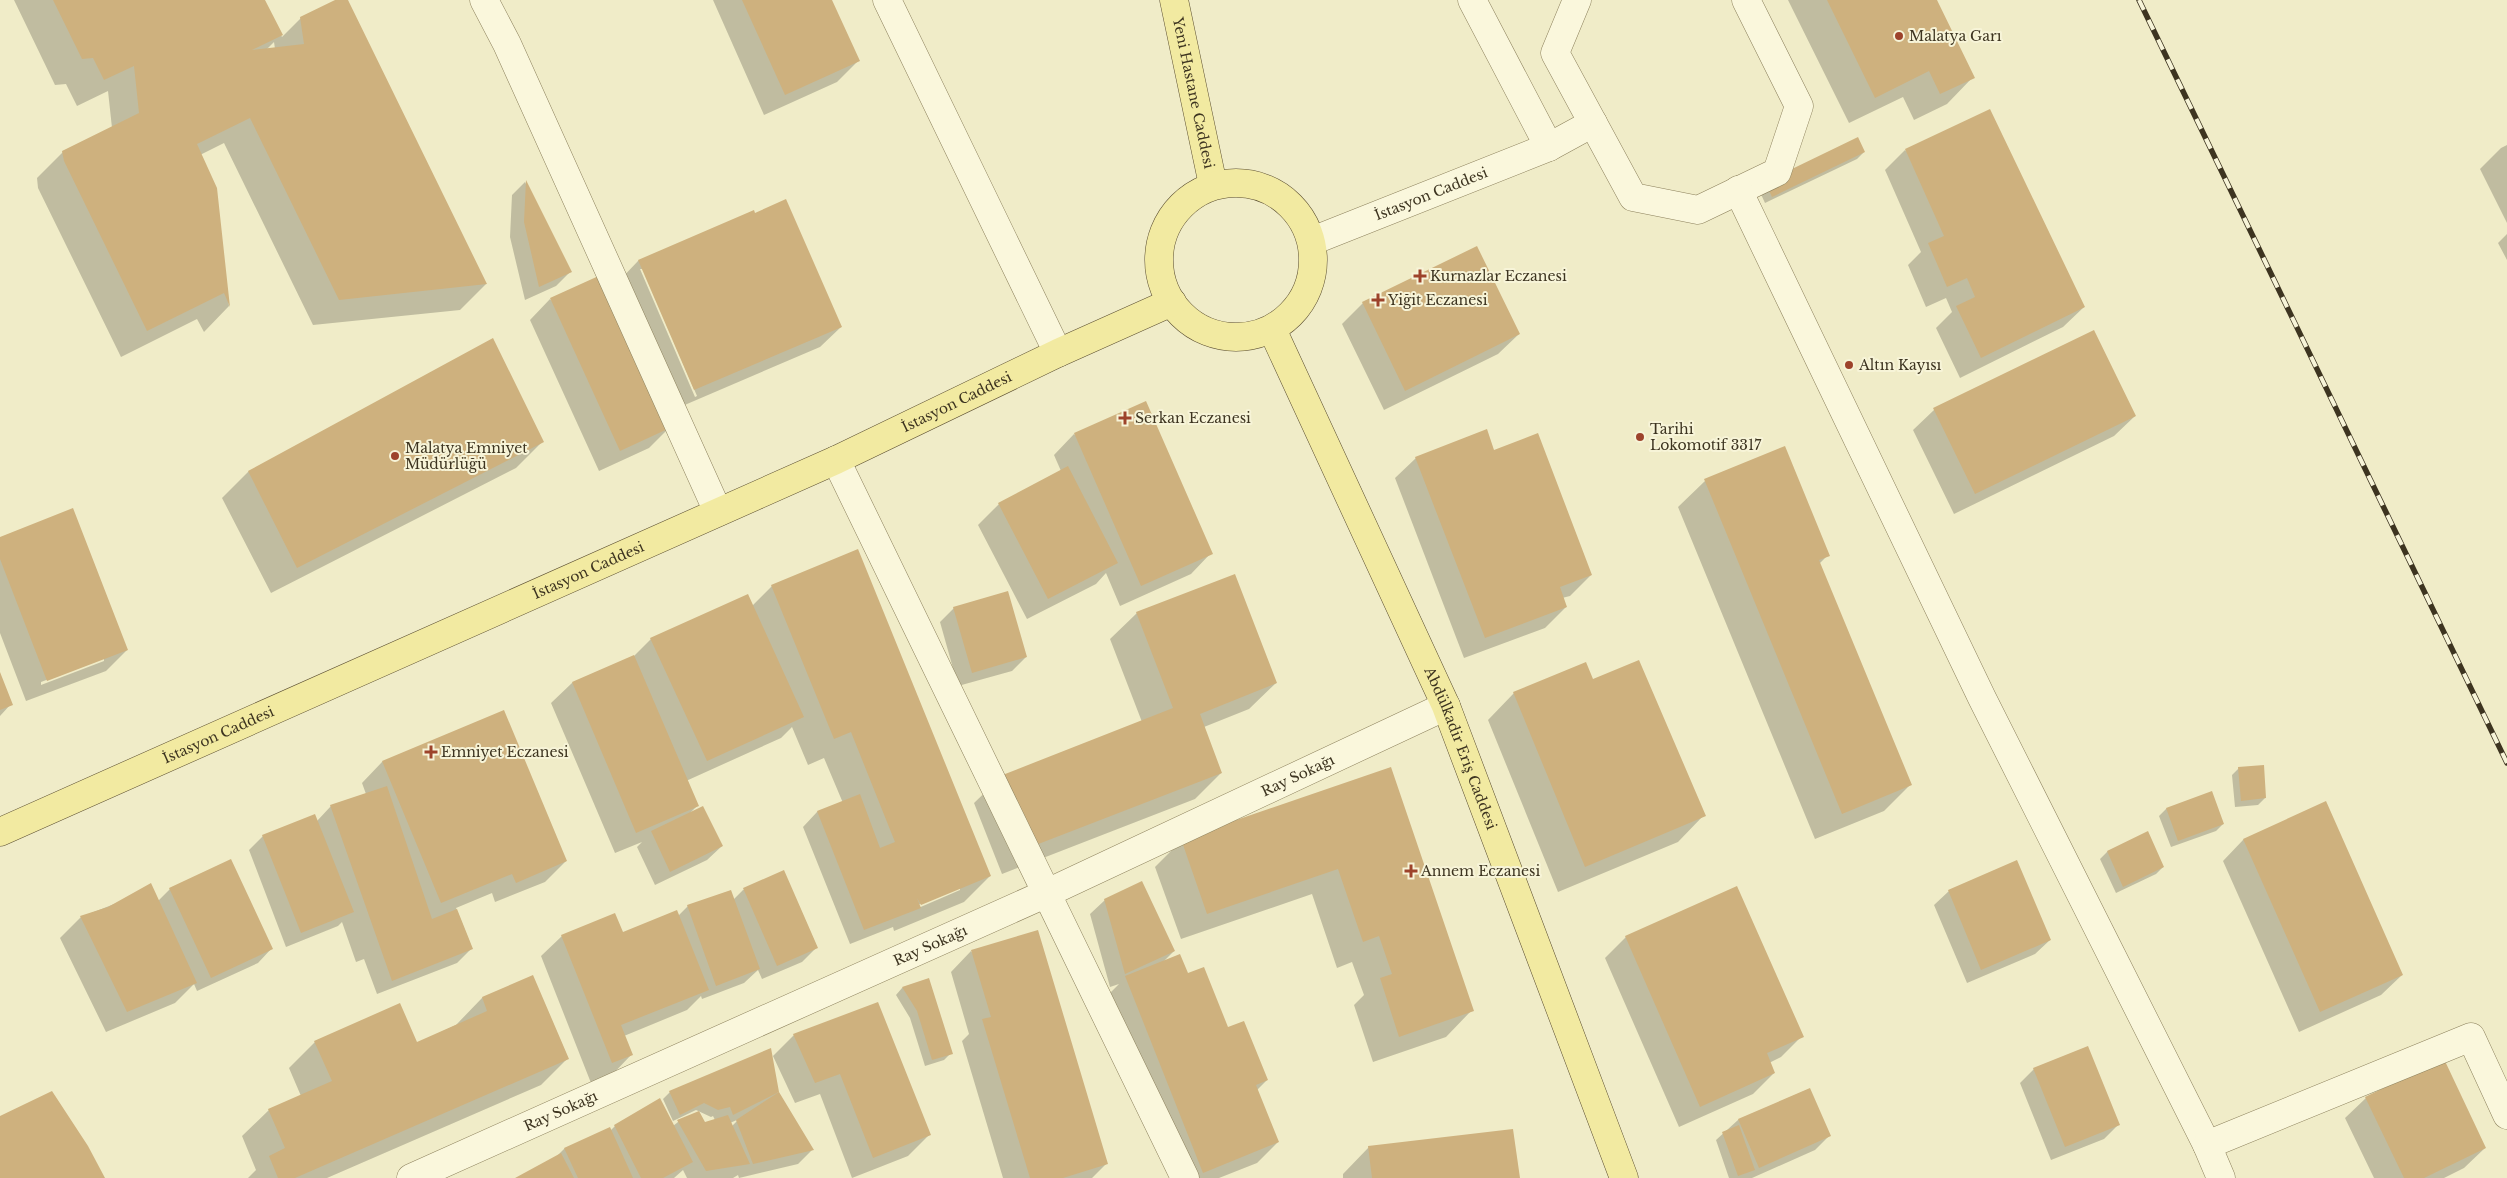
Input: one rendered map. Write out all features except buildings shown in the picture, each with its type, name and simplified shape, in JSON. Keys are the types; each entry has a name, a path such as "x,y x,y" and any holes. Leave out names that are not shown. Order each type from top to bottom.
{"main road":[{"name":"Yeni Hastane Caddesi","path":"1174,0 1213,185"},
{"path":"1238,182 1263,186 1285,198 1302,218 1312,241 1314,267 1307,292 1293,314 1272,329 1247,338 1221,336 1197,327 1177,311 1164,288 1158,263 1162,238 1172,215 1190,197 1213,185 1238,182"},
{"name":"İstasyon Caddesi","path":"0,832 836,460 1058,353 1172,302"},
{"name":"Abdülkadir Eriş Caddesi","path":"1272,329 1446,706 1624,1178"}],"street":[{"path":"484,0 507,44 718,512"},
{"path":"887,0 1058,353"},
{"path":"1472,0 1549,147"},
{"path":"1577,0 1555,53 1633,198 1698,210 1776,172 1799,106 1746,0"},
{"name":"İstasyon Caddesi","path":"1312,241 1549,147 1594,123"},
{"path":"1738,190 1982,698 2207,1145 2221,1178"},
{"path":"836,460 1045,894 1185,1178"},
{"name":"Ray Sokağı","path":"411,1178 1045,894 1446,706"},
{"path":"2207,1145 2471,1037 2507,1115"}],"railway":[{"path":"2139,0 2507,763"}],"place":[{"name":"Malatya Garı","path":"1899,36"},
{"name":"Kurnazlar Eczanesi","path":"1420,276"},
{"name":"Yiğit Eczanesi","path":"1378,300"},
{"name":"Altın Kayısı","path":"1849,365"},
{"name":"Serkan Eczanesi","path":"1125,418"},
{"name":"Tarihi Lokomotif 3317","path":"1640,437"},
{"name":"Malatya Emniyet Müdürlüğü","path":"395,456"},
{"name":"Emniyet Eczanesi","path":"431,752"},
{"name":"Annem Eczanesi","path":"1411,871"}]}
